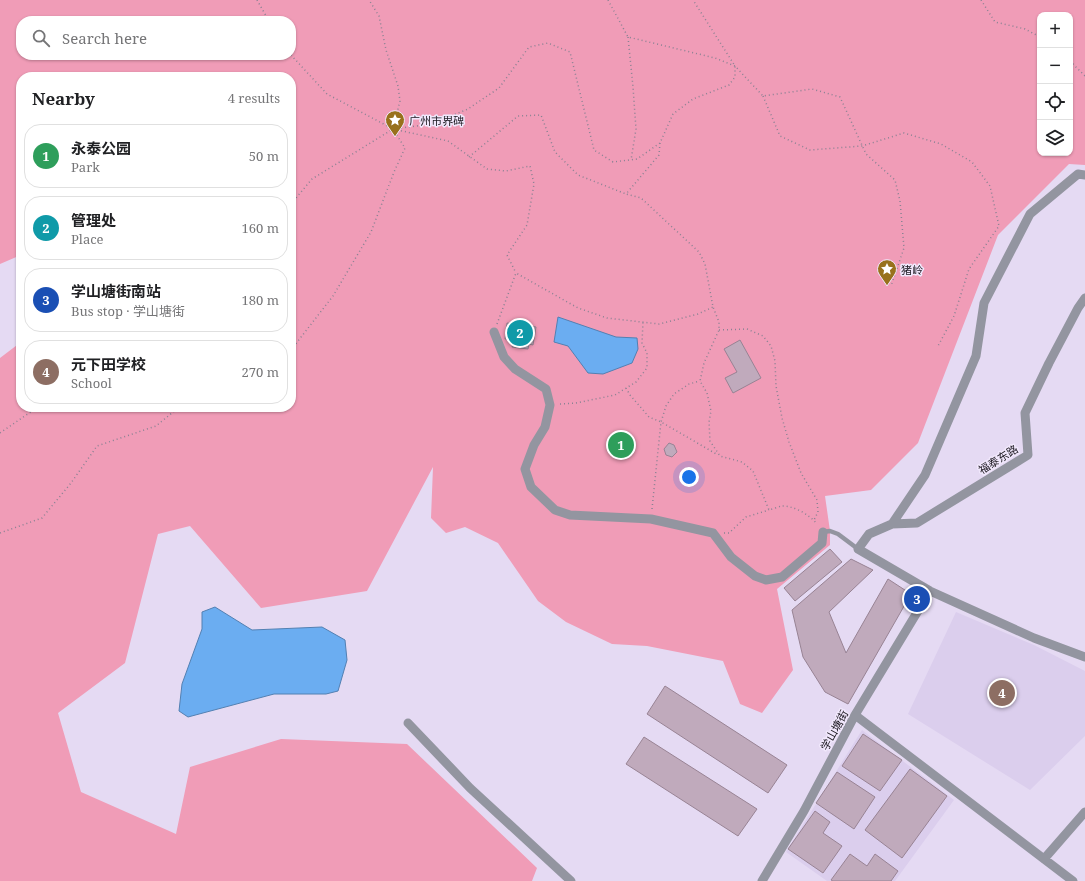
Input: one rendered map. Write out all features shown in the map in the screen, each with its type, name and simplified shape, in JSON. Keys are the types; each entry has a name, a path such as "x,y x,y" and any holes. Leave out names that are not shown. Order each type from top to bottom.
{"street":[{"path":"1085,175 1078,174 1030,214 984,303 976,356 925,475 892,524 869,534 858,549 930,591 1034,638 1085,657"},
{"name":"福泰东路","path":"892,524 917,522 1028,455 1025,414 1049,362 1085,298"},
{"path":"494,332 504,357 515,369 546,389 550,405 545,427 534,445 525,469 531,487 555,510 570,515 651,519 713,533 731,557 755,576 766,580 782,577 822,543 822,532"},
{"name":"学山塘街","path":"762,881 804,811 855,715 930,591"},
{"path":"855,715 1073,881"},
{"path":"408,723 470,788 571,881"},
{"path":"1044,859 1085,812"}],"lane":[{"path":"822,532 830,531 838,534 858,549"}],"path":[{"path":"257,0 266,16"},
{"path":"296,344 333,296 371,232 405,148 393,128 400,101 398,86 386,50 379,16 369,0"},
{"path":"608,0 628,37 636,129 631,160"},
{"path":"693,0 735,66 763,96 780,136 810,150 862,146 904,133 941,144 972,162 990,186 999,226 970,269 954,316 938,346"},
{"path":"981,0 995,22 1025,29 1037,35"},
{"path":"628,37 715,58 735,66"},
{"path":"296,198 312,179 393,128 432,124 468,109 499,88 529,47 548,43 570,52 594,150 613,162 637,159 660,143"},
{"path":"296,60 327,94 393,128 448,141 487,169 506,171 530,166 534,184 527,225 507,255 516,273 578,308 607,318 659,324 698,314 712,308"},
{"path":"1073,64 1085,76"},
{"path":"626,194 659,155 660,143 673,114 693,99 729,84 736,78 735,66"},
{"path":"763,96 812,89 840,97 866,154 894,180 900,201 904,248 892,286"},
{"path":"470,157 518,116 541,115 555,152 578,175 626,194 641,198 700,252 705,264 712,308 719,322 719,330 704,363 700,381 712,411 709,422 710,441 720,456"},
{"path":"494,332 516,273"},
{"path":"550,405 576,403 615,395 636,382 647,368 647,353 642,343 643,322"},
{"path":"719,330 747,329 763,336 771,346 775,361 776,386 782,418 789,442 801,472 817,500 818,512 814,520"},
{"path":"651,519 661,422 666,406 674,394 689,384 700,381"},
{"path":"626,388 630,395 649,417 661,422 720,456 742,462 753,471 769,510"},
{"path":"0,433 31,412"},
{"path":"0,533 42,518 97,446 156,426 173,412"},
{"path":"713,533 729,533 746,517 781,506 797,509 814,520 822,532"}],"shaded area":[{"path":"0,0 1085,0 1085,165 1069,164 998,235 918,443 871,490 825,496 830,531 830,545 777,589 793,670 762,713 740,704 723,661 647,646 612,644 566,622 538,601 498,543 465,527 446,533 431,518 433,467 367,591 261,608 190,526 158,534 125,663 58,713 81,792 176,834 190,767 281,739 407,744 537,868 532,881 0,881 0,358 16,346 16,412 296,412 296,72 16,72 16,257 0,264"},
{"path":"956,612 1034,645 1085,671 1085,736 1030,790 908,714"},
{"path":"862,730 954,800 895,881 827,881 786,852"}],"water":[{"path":"558,317 616,337 637,338 638,349 632,363 603,374 588,373 568,346 554,342"},
{"path":"215,607 252,630 322,627 345,640 347,660 338,691 326,694 274,694 188,717 179,711 182,684 202,629 202,612"}],"building":[{"path":"516,319 526,321 525,325 536,327 533,345 529,344 528,349 512,347 513,340 505,339 507,323 516,324"},
{"path":"740,340 761,378 733,393 725,378 737,372 724,349"},
{"path":"669,443 674,445 677,452 672,457 666,455 664,449"},
{"path":"830,549 842,562 795,601 784,588"},
{"path":"851,559 873,570 829,612 846,653 888,579 911,594 848,704 825,692 803,657 792,610"},
{"path":"665,686 787,765 768,793 647,714"},
{"path":"863,734 902,760 880,791 842,766"},
{"path":"644,737 757,809 738,836 626,764"},
{"path":"910,769 947,796 902,858 865,830"},
{"path":"837,772 875,797 854,829 816,803"},
{"path":"815,811 830,822 823,833 842,846 823,873 788,849"},
{"path":"850,854 867,866 875,854 898,871 891,881 831,880"}],"place":[{"name":"广州市界碑","path":"395,137"},
{"name":"猪岭","path":"887,286"},
{"name":"管理处","path":"520,333"},
{"name":"永泰公园","path":"621,445"},
{"name":"学山塘街南站","path":"917,599"},
{"name":"元下田学校","path":"1002,693"}]}
